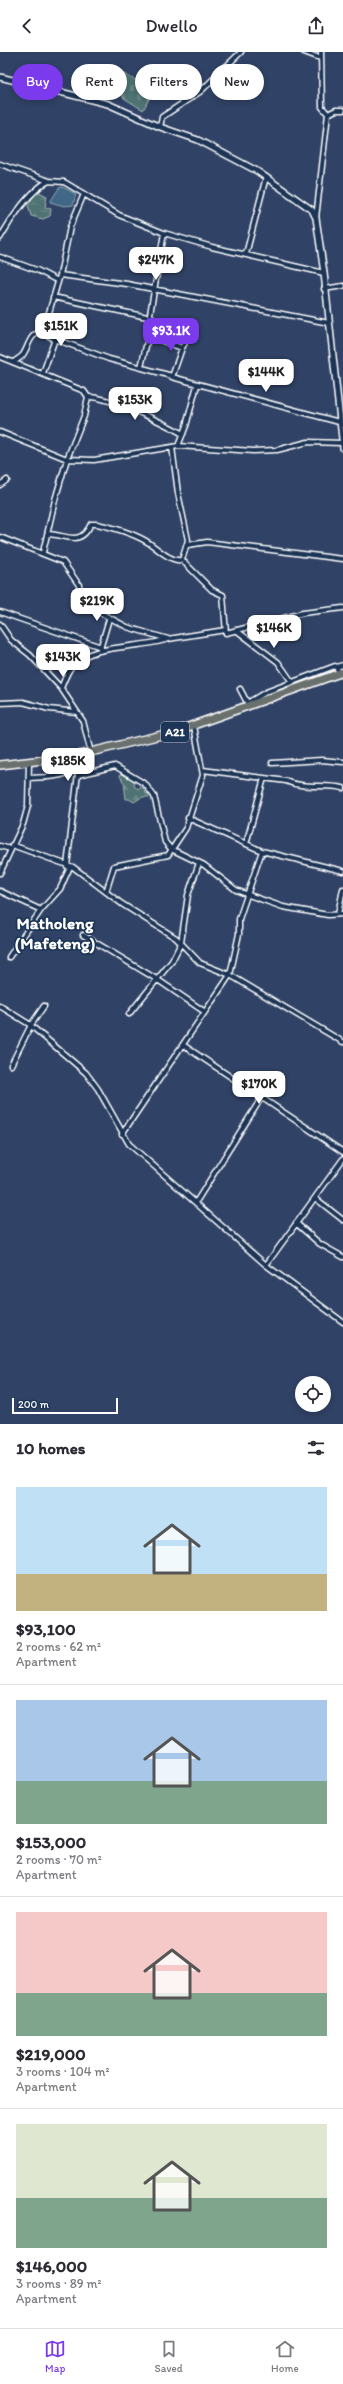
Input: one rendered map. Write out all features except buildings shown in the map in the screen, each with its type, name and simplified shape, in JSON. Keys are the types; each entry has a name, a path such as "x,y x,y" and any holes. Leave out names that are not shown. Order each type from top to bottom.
{"main road":[{"name":"A21","path":"0,765 90,753 194,726 248,705 342,673"}],"street":[{"path":"160,127 162,117 201,90 240,52"},
{"path":"304,52 320,58"},
{"path":"0,432 67,459 94,460 178,446 253,451 277,450 308,442 343,445 339,422 341,414 316,218 328,114 322,107 321,52"},
{"path":"0,77 108,104 160,127 182,133 223,151 266,177 312,210 316,218"},
{"path":"328,114 336,110 343,110"},
{"path":"0,164 50,181 64,182 120,215 164,233 212,247 324,273"},
{"path":"246,254 266,177"},
{"path":"0,238 25,201 34,192 50,181"},
{"path":"43,333 52,297 60,275 70,227 84,194"},
{"path":"142,367 152,318 150,314 153,289 164,233"},
{"path":"0,258 38,271 58,281"},
{"path":"60,275 153,289 329,323"},
{"path":"324,289 343,286"},
{"path":"52,297 134,316 152,318"},
{"path":"14,362 22,355 32,337 39,333 43,333 54,339 109,359 142,367 197,385 276,404 339,422"},
{"path":"172,376 182,348 189,335"},
{"path":"149,336 182,348"},
{"path":"43,373 54,339"},
{"path":"0,357 43,373 84,391 88,397 84,416 67,459 54,500 43,552"},
{"path":"178,446 183,434 197,385"},
{"path":"88,397 99,396 144,416 153,418 183,434"},
{"path":"172,447 188,545 182,560"},
{"path":"0,486 7,480"},
{"path":"48,534 78,539 84,536 91,524 97,524 137,538 164,555 182,560 212,590 223,595 225,630"},
{"path":"0,536 43,552 66,565 79,585 82,603 109,619 168,639"},
{"path":"188,545 207,542 343,559"},
{"path":"0,612 100,649 128,648 168,639 225,630 226,633 303,613 343,608"},
{"path":"61,688 71,666 100,649 109,619"},
{"path":"0,624 11,640 30,655 61,688 78,712 83,720 90,753 76,768 61,777 29,778"},
{"path":"236,630 278,662 292,682"},
{"path":"240,689 248,705 266,692 343,665"},
{"path":"336,667 342,673"},
{"path":"0,703 23,702 49,709 78,712"},
{"path":"106,892 114,866 168,855 173,850 186,828 188,818 201,784 203,770 194,726"},
{"path":"272,763 322,760 343,762"},
{"path":"0,873 23,824 26,812 29,762"},
{"path":"78,775 115,766 146,784 154,796 165,842 173,850 199,863 236,890 283,907 328,915 341,914 343,889"},
{"path":"9,957 41,910 60,890 68,866 78,775 76,768"},
{"path":"203,770 286,781 295,786 328,785 343,788"},
{"path":"246,844 264,778"},
{"path":"188,818 262,851 343,871"},
{"path":"0,846 11,847 68,866 181,943 200,963 230,975 343,1042"},
{"path":"122,1134 230,975 239,934 239,919 246,894 262,851"},
{"path":"129,1014 172,961 181,943 188,895 199,863"},
{"path":"0,891 41,910"},
{"path":"83,935 158,980 205,1012"},
{"path":"0,1006 31,1025 86,1073 98,1089 129,1144 266,1265 343,1322"},
{"path":"11,1065 31,1025 44,1006"},
{"path":"183,1045 343,1152"},
{"path":"196,1202 262,1097"},
{"path":"266,1265 343,1159"},
{"path":"315,1198 343,1220"},
{"path":"296,1223 320,1244 343,1257"}],"green space":[{"path":"127,76 135,80 135,100 148,100 143,110 127,100"},
{"path":"39,192 47,196 45,207 51,209 50,216 43,219 31,216 28,205 35,194"},
{"path":"121,771 135,782 134,786 138,789 140,787 145,789 146,794 151,793 152,797 142,797 134,802 126,799 124,783 120,776"}],"water":[{"path":"62,187 76,194 73,205 64,206 50,202 59,188"}],"district":[{"name":"Matholeng (Mafeteng)","path":"55,933"}]}
